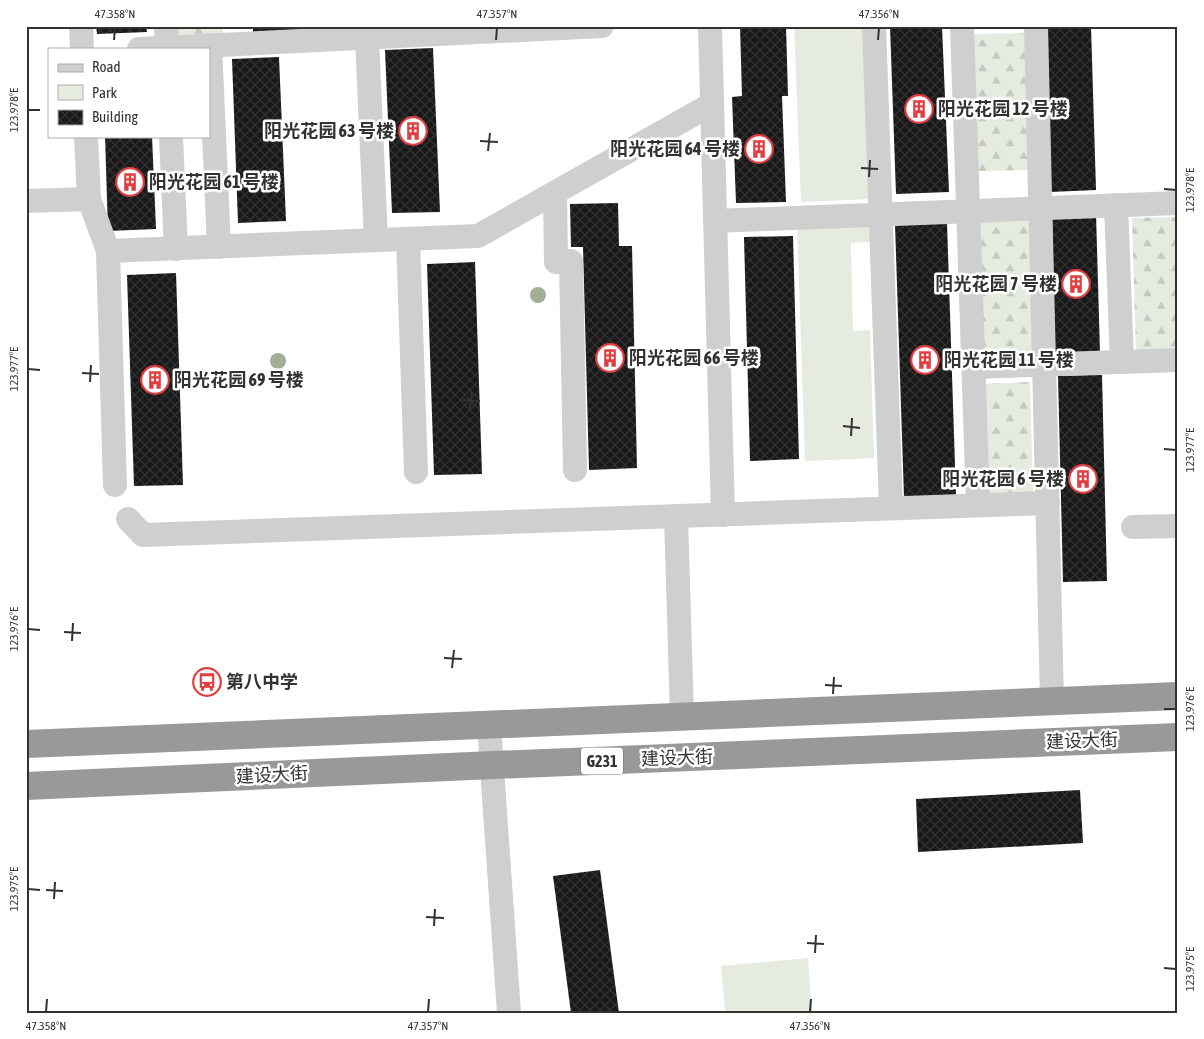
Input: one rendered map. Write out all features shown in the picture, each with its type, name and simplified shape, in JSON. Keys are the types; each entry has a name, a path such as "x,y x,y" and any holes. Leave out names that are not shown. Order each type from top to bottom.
{"highway":[{"path":"26,744 1178,696"},
{"name":"建设大街","path":"26,786 1178,737"}],"street":[{"path":"82,26 82,48"},
{"path":"143,48 167,41 210,46 237,35 367,38 401,31 602,26"},
{"path":"710,26 723,514"},
{"path":"874,26 891,508"},
{"path":"962,26 978,505"},
{"path":"1036,26 1052,701"},
{"path":"367,38 376,240"},
{"path":"210,46 219,247"},
{"path":"108,251 478,236 712,104"},
{"path":"86,138 89,198 108,251 115,485"},
{"path":"171,138 176,249"},
{"path":"555,193 556,262 571,261 575,470"},
{"path":"26,202 89,198"},
{"path":"715,221 1178,203"},
{"path":"1116,205 1122,362"},
{"path":"408,239 416,472"},
{"path":"973,367 1178,360"},
{"path":"128,519 143,535 1048,503"},
{"path":"676,516 682,717"},
{"path":"1133,527 1178,526"},
{"path":"489,725 509,1013"}],"green space":[{"path":"177,26 223,26 223,33 177,35"},
{"path":"794,26 865,26 872,199 801,202"},
{"path":"1026,33 1029,170 977,171 974,34"},
{"path":"1178,217 1178,349 1136,350 1132,218"},
{"path":"1030,221 1033,361 981,362 977,222"},
{"path":"870,222 870,242 851,243 853,331 870,330 874,458 805,461 797,224"},
{"path":"1030,382 1033,493 983,495 980,384"},
{"path":"808,958 812,1013 725,1013 721,966"}],"building":[{"path":"96,26 146,26 147,32 97,34"},
{"path":"253,26 303,26 303,30 253,32"},
{"name":"阳光花园 64 号楼","path":"740,26 786,26 788,96 782,96 786,202 736,203 732,97 742,96"},
{"name":"阳光花园 12 号楼","path":"890,26 942,26 949,192 896,194"},
{"path":"1044,26 1091,26 1096,190 1050,192"},
{"name":"阳光花园 63 号楼","path":"433,48 440,212 392,213 385,50"},
{"path":"279,57 286,221 238,223 232,59"},
{"name":"阳光花园 61 号楼","path":"105,138 152,138 156,229 108,231"},
{"name":"阳光花园 66 号楼","path":"618,203 619,246 632,246 637,468 589,470 583,247 571,247 570,204"},
{"name":"阳光花园 7 号楼","path":"1096,213 1100,353 1055,354 1052,214"},
{"name":"阳光花园 11 号楼","path":"947,223 956,495 904,497 895,224"},
{"path":"793,236 799,459 750,461 744,237"},
{"path":"475,262 482,474 434,475 427,264"},
{"name":"阳光花园 69 号楼","path":"176,273 183,485 134,486 127,275"},
{"name":"阳光花园 6 号楼","path":"1102,375 1107,581 1063,582 1058,376"},
{"path":"1080,790 1083,843 918,852 916,799"},
{"path":"600,870 619,1013 571,1013 553,876"}],"place":[{"name":"阳光花园 12 号楼","path":"919,109"},
{"name":"阳光花园 63 号楼","path":"413,131"},
{"name":"阳光花园 64 号楼","path":"759,149"},
{"name":"阳光花园 61 号楼","path":"130,182"},
{"name":"阳光花园 7 号楼","path":"1076,284"},
{"name":"阳光花园 66 号楼","path":"610,358"},
{"name":"阳光花园 11 号楼","path":"925,360"},
{"name":"阳光花园 69 号楼","path":"155,380"},
{"name":"阳光花园 6 号楼","path":"1083,479"},
{"name":"第八中学","path":"207,682"}]}
